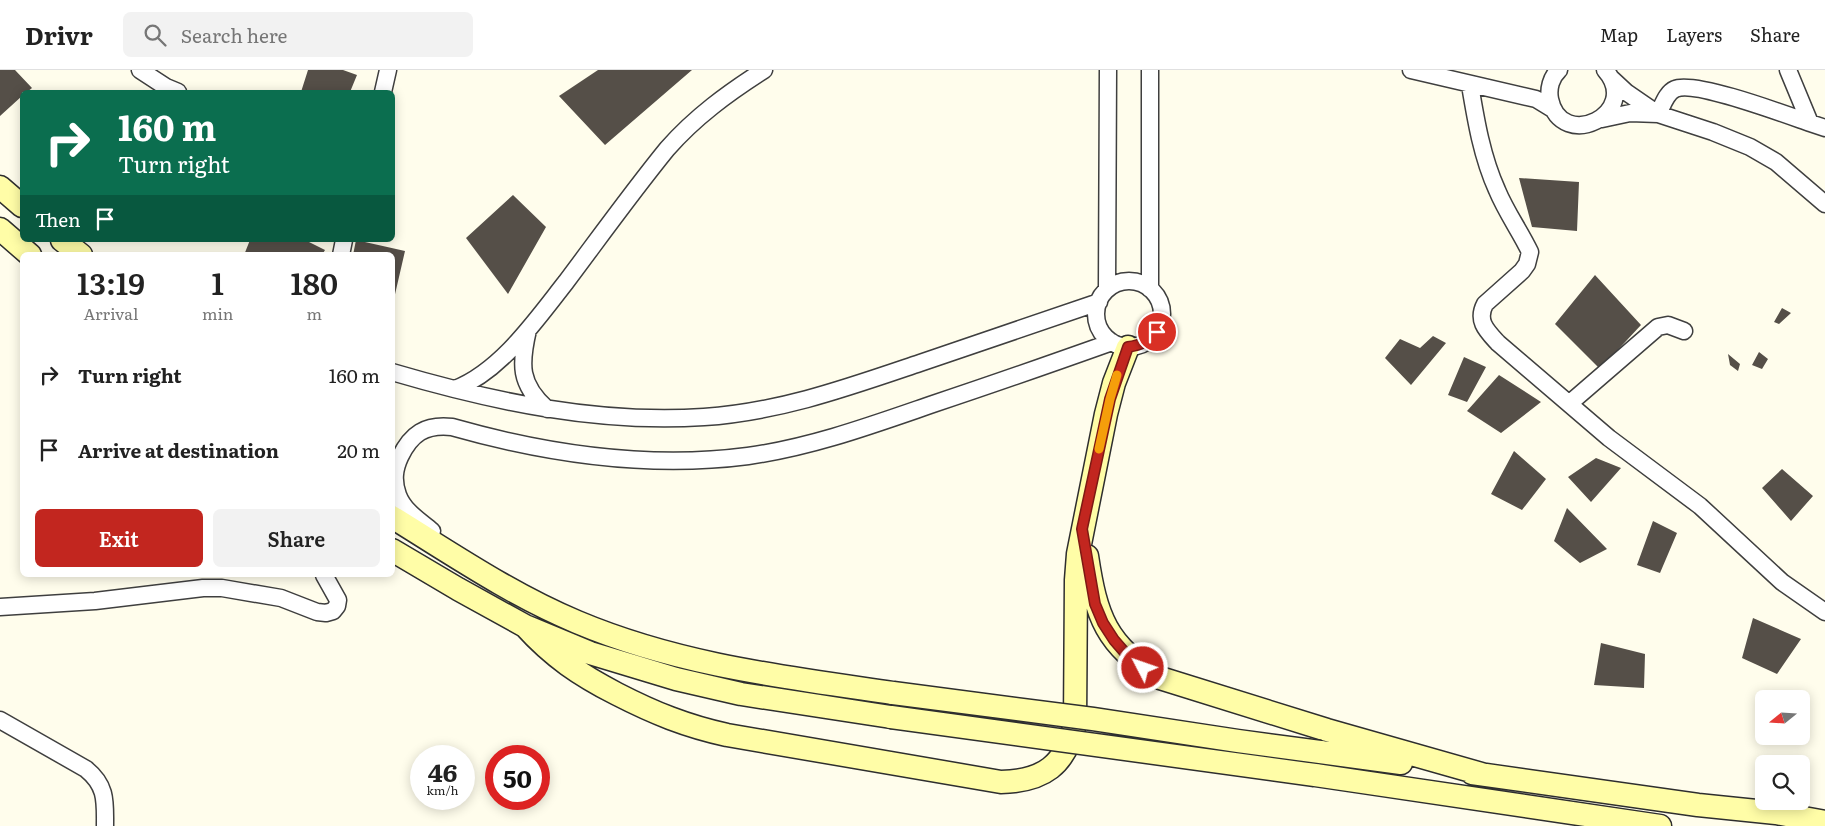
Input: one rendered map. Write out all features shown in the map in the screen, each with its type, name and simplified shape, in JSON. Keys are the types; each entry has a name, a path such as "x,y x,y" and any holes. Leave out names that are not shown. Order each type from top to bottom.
{"main road":[{"path":"0,187 20,204"},
{"path":"0,229 27,252"},
{"path":"65,242 77,252"},
{"path":"525,626 551,653 581,675 651,712 688,726 727,735 1001,782 1015,782 1028,779 1052,768 1063,755 1071,740 1075,724 1076,580 1082,529 1120,345"},
{"path":"395,519 529,598 575,621 667,654 745,671 1825,822"},
{"path":"1082,529 1095,604 1103,623 1118,645 1143,668 1160,678 1179,685 1485,775"},
{"path":"395,552 525,626 590,653 676,679 776,700 1315,775 1660,826"}],"street":[{"path":"140,70 173,90"},
{"path":"383,90 388,70"},
{"path":"455,388 469,383 481,375 528,330 668,149 703,113 729,92 764,70"},
{"path":"1108,70 1103,296 1096,314 1098,325 1104,335 1120,345"},
{"path":"1150,70 1150,289"},
{"path":"1411,70 1536,99 1554,110 1566,121 1581,126 1630,113 1658,114 1713,132 1750,147 1776,162 1825,204"},
{"path":"1554,110 1550,98 1550,85 1559,70"},
{"path":"1788,70 1817,126"},
{"path":"1602,119 1614,101 1614,90 1608,75"},
{"path":"1608,75 1626,92 1658,114"},
{"path":"1470,85 1476,124 1484,155 1494,182 1530,252 1527,264 1485,304 1481,311 1482,320 1488,333 1609,438 1700,506 1782,582 1825,612"},
{"path":"1658,114 1669,93 1682,87 1770,108 1817,126"},
{"path":"395,373 547,409 610,417 673,418 738,413 771,408 835,392 1103,296 1124,282 1142,284 1150,289 1158,298 1162,309 1161,321 1157,332 1139,346 1120,345 846,434 788,449 746,456 678,460 602,457 526,446 452,427 431,428 417,434 406,446 395,468 395,482 399,496 406,509 415,519 438,536 458,557"},
{"path":"1570,403 1658,327 1668,325 1684,331"},
{"path":"528,330 523,358 524,378 529,390 547,409"},
{"path":"0,607 95,601 203,588 222,588 280,598 317,612 326,613 333,611 337,606 338,600 325,577"},
{"path":"0,720 95,776 104,793 105,826"}],"building":[{"path":"0,70 15,70 32,88 30,90 20,90 20,98 0,116"},
{"path":"308,70 343,70 357,75 351,90 302,90"},
{"path":"598,70 692,70 605,145 559,96"},
{"path":"1519,178 1579,182 1577,231 1532,227"},
{"path":"513,195 546,227 508,294 466,238"},
{"path":"249,242 309,242 325,250 324,252 245,252"},
{"path":"356,242 365,242 405,251 395,294 395,252 354,252"},
{"path":"1595,275 1641,325 1600,369 1555,324"},
{"path":"1782,308 1791,313 1779,324 1774,322"},
{"path":"1433,336 1446,343 1411,385 1385,358 1400,339 1420,348"},
{"path":"1759,352 1768,359 1762,369 1752,365"},
{"path":"1728,354 1740,364 1738,371 1730,365"},
{"path":"1464,357 1486,367 1467,402 1448,395"},
{"path":"1499,375 1541,402 1501,433 1467,411"},
{"path":"1514,451 1546,479 1522,510 1491,494"},
{"path":"1596,458 1621,468 1591,502 1568,477"},
{"path":"1782,469 1813,496 1791,521 1762,488"},
{"path":"1567,508 1607,549 1580,563 1554,541"},
{"path":"1653,521 1677,533 1660,573 1637,565"},
{"path":"1753,618 1801,639 1777,674 1742,658"},
{"path":"1601,643 1645,654 1644,688 1594,685"}],"slow traffic":[{"path":"1099,449 1117,375"}],"route":[{"path":"1143,668 1127,655 1103,623 1095,604 1082,529 1106,414 1114,384 1128,347 1139,346 1157,332"}]}
